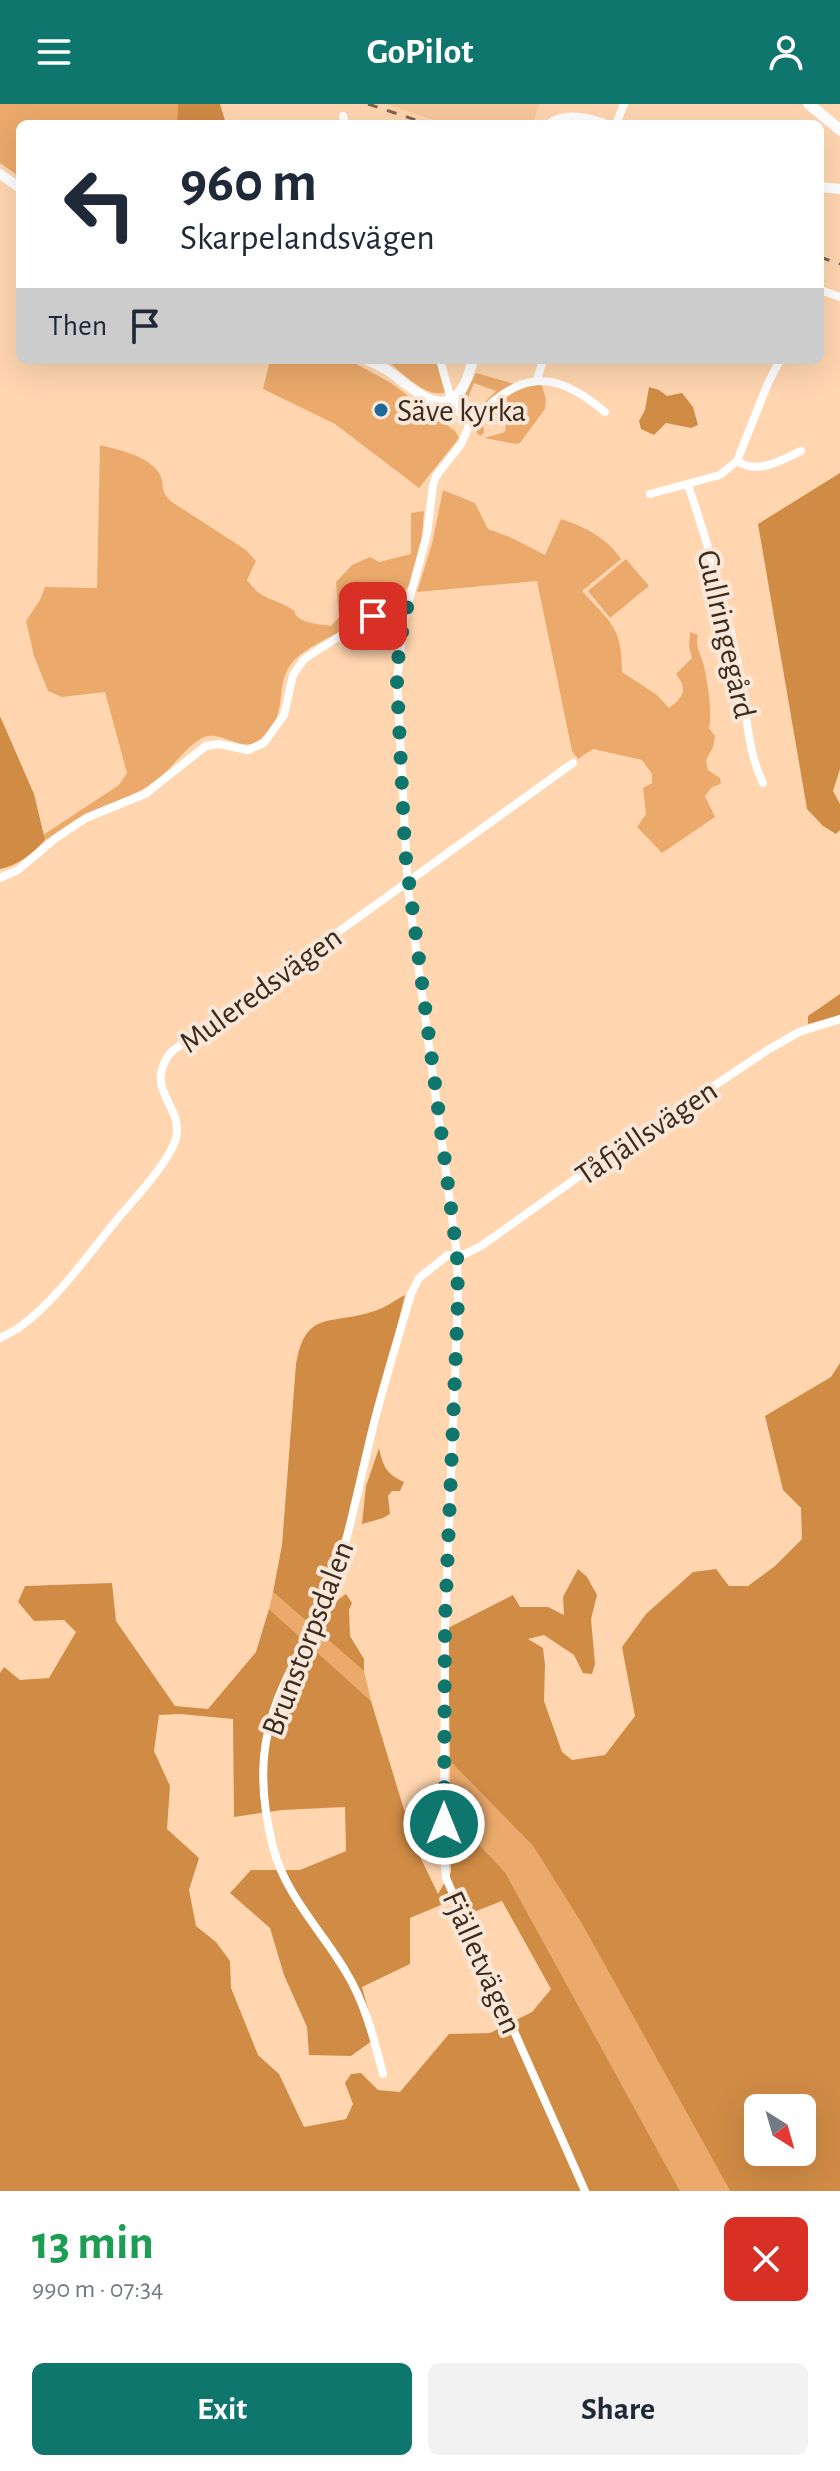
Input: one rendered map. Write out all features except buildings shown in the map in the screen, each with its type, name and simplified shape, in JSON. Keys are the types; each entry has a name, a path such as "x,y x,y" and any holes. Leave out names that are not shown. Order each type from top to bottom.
{"main road":[{"path":"809,104 840,130"}],"street":[{"path":"556,120 574,117 587,120"},
{"path":"375,364 432,401 444,402 462,390 472,364"},
{"path":"441,364 451,399 469,426"},
{"path":"542,364 537,380 553,380 571,388 605,412"},
{"path":"650,494 720,475 737,461 778,364"},
{"name":"Fjälletvägen","path":"537,380 496,399 469,426 461,444 436,476 427,534 399,647 397,681 407,882 457,1255 458,1300 445,1622 446,1878 585,2191"},
{"path":"737,461 758,468 801,451"},
{"name":"Gullringegård","path":"688,485 727,613 754,761 763,783"},
{"path":"0,878 18,870 86,818 145,794 206,746 219,744 248,750 264,743 284,715 293,675 299,663 388,605 409,598"},
{"name":"Muleredsvägen","path":"0,1338 22,1326 51,1298 169,1153 176,1141 176,1121 161,1086 160,1076 171,1052 573,763"},
{"name":"Tåfjällsvägen","path":"457,1255 481,1246 585,1172 774,1046 812,1027 840,1019"},
{"name":"Brunstorpsdalen","path":"383,2074 354,1986 298,1902 274,1852 263,1773 265,1745 273,1706 329,1599 411,1294 419,1278 433,1266 448,1255 457,1255"}],"shaded area":[{"path":"0,104 178,104 177,120 16,120 16,174 0,163"},
{"path":"178,104 220,104 225,120 177,120"},
{"path":"386,104 539,104 534,120 433,120"},
{"path":"269,364 356,364 391,383 455,431 459,438 419,488 335,424 263,389"},
{"path":"390,364 438,364 446,392 430,392"},
{"path":"476,373 514,384 485,405 496,391 474,383 465,406 461,402"},
{"path":"541,383 546,399 545,409 520,443 484,438 505,432 507,417 499,411 497,419 483,420 484,433 480,436 477,433 477,423 498,403 513,393"},
{"path":"649,387 667,396 682,393 693,407 698,425 691,428 666,423 654,435 641,429 639,421 645,410"},
{"path":"100,445 132,454 154,467 161,477 165,494 172,502 246,550 256,561 247,580 253,587 293,610 306,622 331,626 339,617 336,582 352,565 370,557 379,562 411,554 411,513 424,511 420,550 412,580 402,593 374,613 312,647 291,664 283,682 275,722 259,740 245,744 216,736 202,738 149,786 86,814 45,840 43,835 119,785 127,773 105,692 62,697 48,691 34,656 26,621 45,587 97,588"},
{"path":"840,473 840,769 833,791 840,804 840,830 836,834 823,826 807,809 758,524"},
{"path":"443,490 475,503 488,529 545,555 561,519 587,529 609,545 621,559 582,591 617,635 622,672 657,695 669,708 683,692 676,674 692,658 690,632 698,635 709,697 709,728 715,736 706,760 708,770 720,778 721,784 712,787 705,796 715,817 662,853 637,827 646,814 643,788 652,783 652,774 642,760 593,749 578,759 572,751 537,581 417,592 432,544"},
{"path":"626,559 649,586 610,618 588,591"},
{"path":"0,716 34,794 45,840 25,858 0,869"},
{"path":"840,994 840,1015 808,1024 808,1016"},
{"path":"405,1295 346,1530 324,1599 335,1602 346,1594 352,1603 349,1610 350,1636 364,1659 364,1671 273,1592 282,1545 296,1364 300,1347 313,1327 375,1311"},
{"path":"840,1363 840,2191 730,2191 582,1924 533,1846 450,1761 448,1628 513,1595 520,1607 548,1607 564,1615 563,1597 578,1569 587,1577 597,1595 591,1619 595,1664 592,1674 583,1673 574,1655 544,1635 528,1639 543,1648 544,1701 562,1752 572,1760 605,1755 635,1716 622,1647 646,1614 693,1572 716,1569 729,1586 748,1586 775,1566 802,1539 801,1508 783,1490 765,1416 831,1377"},
{"path":"379,1448 386,1469 404,1482 400,1491 392,1491 388,1496 390,1514 362,1524 366,1486"},
{"path":"112,1583 116,1621 175,1706 208,1709 256,1652 269,1609 371,1701 415,1846 438,1894 451,1872 450,1814 505,1872 680,2191 0,2191 0,1673 4,1667 20,1680 49,1678 76,1632 64,1620 34,1621 18,1602 25,1586","holes":["159,1715 233,1719 234,1817 282,1810 345,1807 346,1851 300,1870 251,1870 230,1893 270,1928 284,1975 307,2027 309,2055 351,2056 376,2038 362,1987 410,1964 410,1918 448,1902 471,1913 502,1901 551,1989 532,2012 490,2033 449,2034 400,2092 378,2090 361,2073 351,2074 345,2083 353,2104 346,2119 304,2127 279,2074 258,2055 231,1988 230,1961 216,1942 196,1926 189,1890 199,1858 167,1829 170,1786 154,1751"]},
{"path":"273,1592 364,1671 371,1701 269,1609"},
{"path":"450,1761 533,1846 582,1924 730,2191 680,2191 505,1872 450,1814"}],"railway":[{"path":"368,104 416,120"},
{"path":"824,258 840,264"}],"place":[{"name":"Säve kyrka","path":"381,410"}],"route":[{"path":"373,616 399,599 409,598 399,647 397,681 405,851 457,1255 458,1300 445,1622 444,1824"}]}
